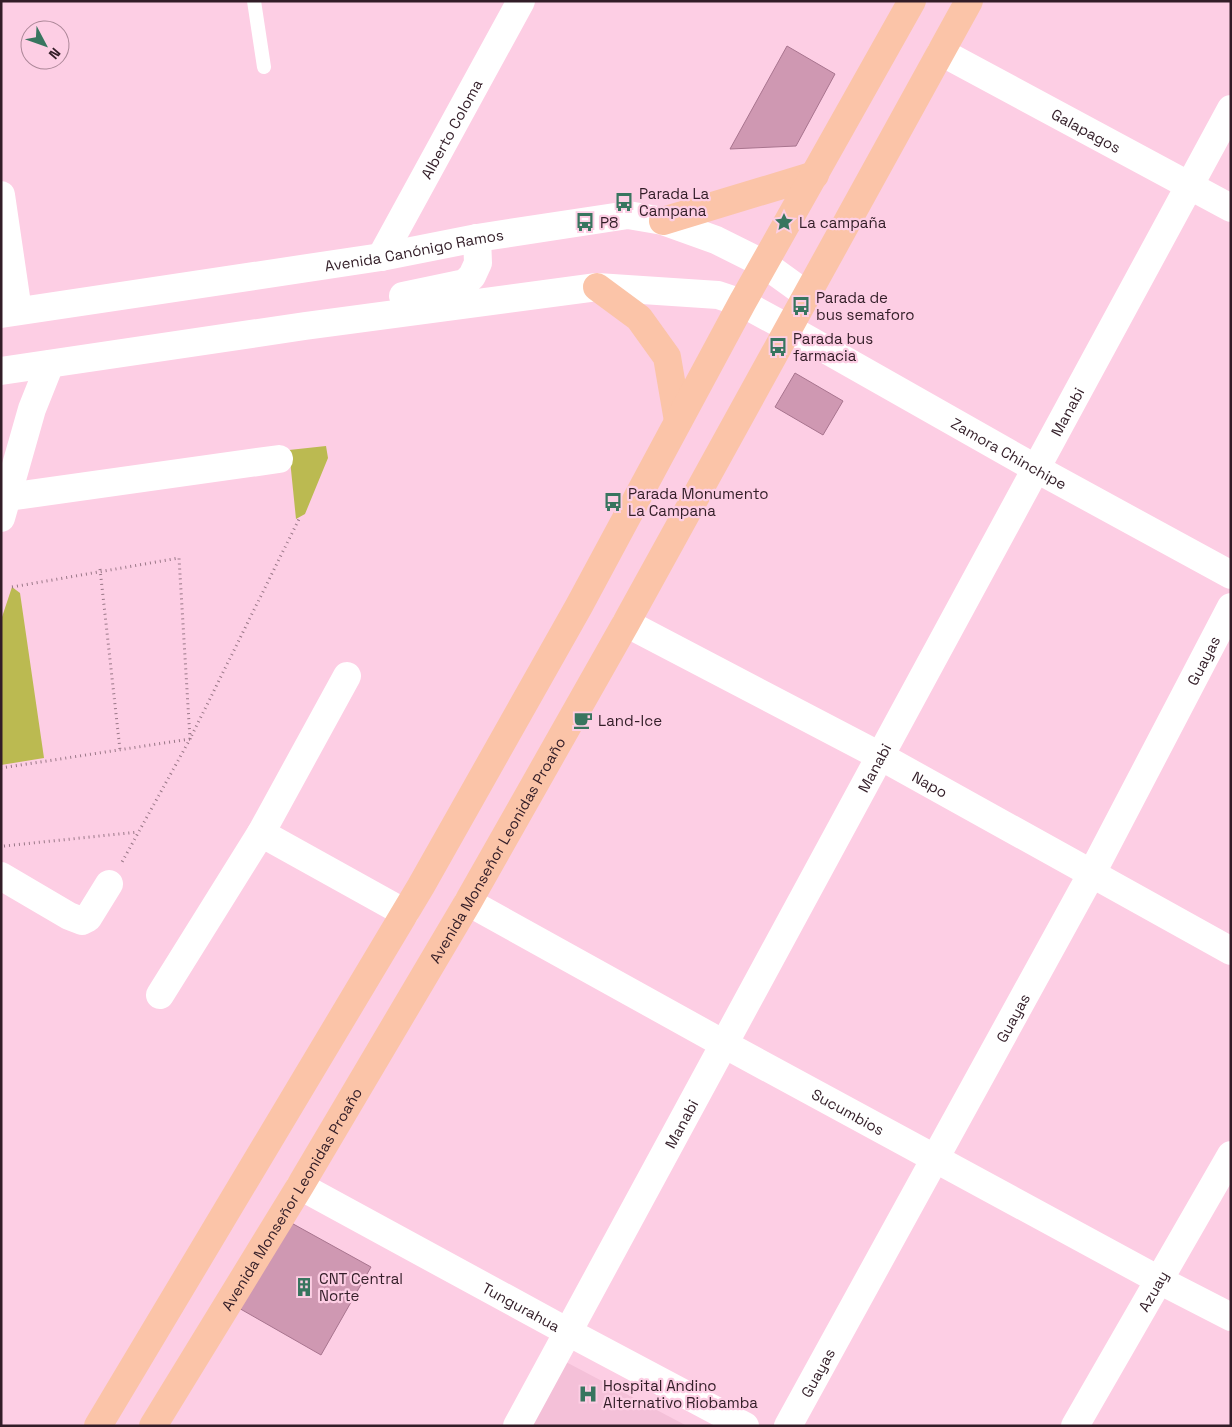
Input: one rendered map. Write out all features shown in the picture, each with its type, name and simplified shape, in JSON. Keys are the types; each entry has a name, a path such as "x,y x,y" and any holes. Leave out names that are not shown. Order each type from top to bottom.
{"highway":[{"path":"98,1426 405,913 580,606 742,303 912,1"},
{"name":"Avenida Monseñor Leonidas Proaño","path":"153,1426 300,1186 468,902 626,623 969,1"},
{"path":"663,221 815,175"},
{"path":"596,288 639,318 667,357 678,421"}],"street":[{"name":"Alberto Coloma","path":"381,257 521,1"},
{"name":"Galapagos","path":"941,52 1231,208"},
{"name":"Manabi","path":"516,1426 1231,109"},
{"path":"1,195 9,312"},
{"name":"Avenida Canónigo Ramos","path":"9,312 381,257 477,238 628,215 663,221 716,240 764,264 808,295"},
{"path":"305,326 346,305 422,294 465,283 472,276 478,263 477,238"},
{"path":"1,371 305,326 596,288 718,295 742,303 788,328"},
{"name":"Zamora Chinchipe","path":"788,328 1035,468 1231,574"},
{"path":"50,364 32,410 3,505 279,459"},
{"name":"Guayas","path":"788,1426 1092,873 1231,607"},
{"name":"Napo","path":"626,623 880,756 1231,951"},
{"path":"160,995 261,833 347,676"},
{"path":"261,833 405,913"},
{"path":"1,876 69,916 82,921 88,918 110,884"},
{"name":"Sucumbios","path":"468,902 724,1044 1159,1280 1231,1317"},
{"name":"Azuay","path":"1075,1426 1231,1155"},
{"name":"Tungurahua","path":"300,1186 745,1426"}],"lane":[{"path":"254,1 264,67"}],"path":[{"path":"110,884 190,739 300,517"},
{"path":"12,587 100,570 179,558 190,739"},
{"path":"100,570 120,750"},
{"path":"1,768 190,739"},
{"path":"4,846 138,832"}],"shaded area":[{"path":"326,446 328,458 305,514 296,519 289,450"},
{"path":"12,587 20,593 44,758 1,765 1,620"},
{"name":"Hospital Andino Alternativo Riobamba","path":"566,1362 687,1426 532,1426"}],"building":[{"path":"787,46 835,74 796,146 730,149"},
{"path":"795,373 843,401 823,435 775,407"},
{"name":"CNT Central Norte","path":"286,1220 371,1267 321,1355 237,1307"}],"place":[{"name":"Parada La Campana","path":"624,202"},
{"name":"P8","path":"585,222"},
{"name":"La campaña","path":"784,222"},
{"name":"Parada de bus semaforo","path":"801,306"},
{"name":"Parada bus farmacia","path":"778,347"},
{"name":"Parada Monumento La Campana","path":"613,502"},
{"name":"Land-Ice","path":"583,720"},
{"name":"CNT Central Norte","path":"304,1287"},
{"name":"Hospital Andino Alternativo Riobamba","path":"588,1394"}]}
